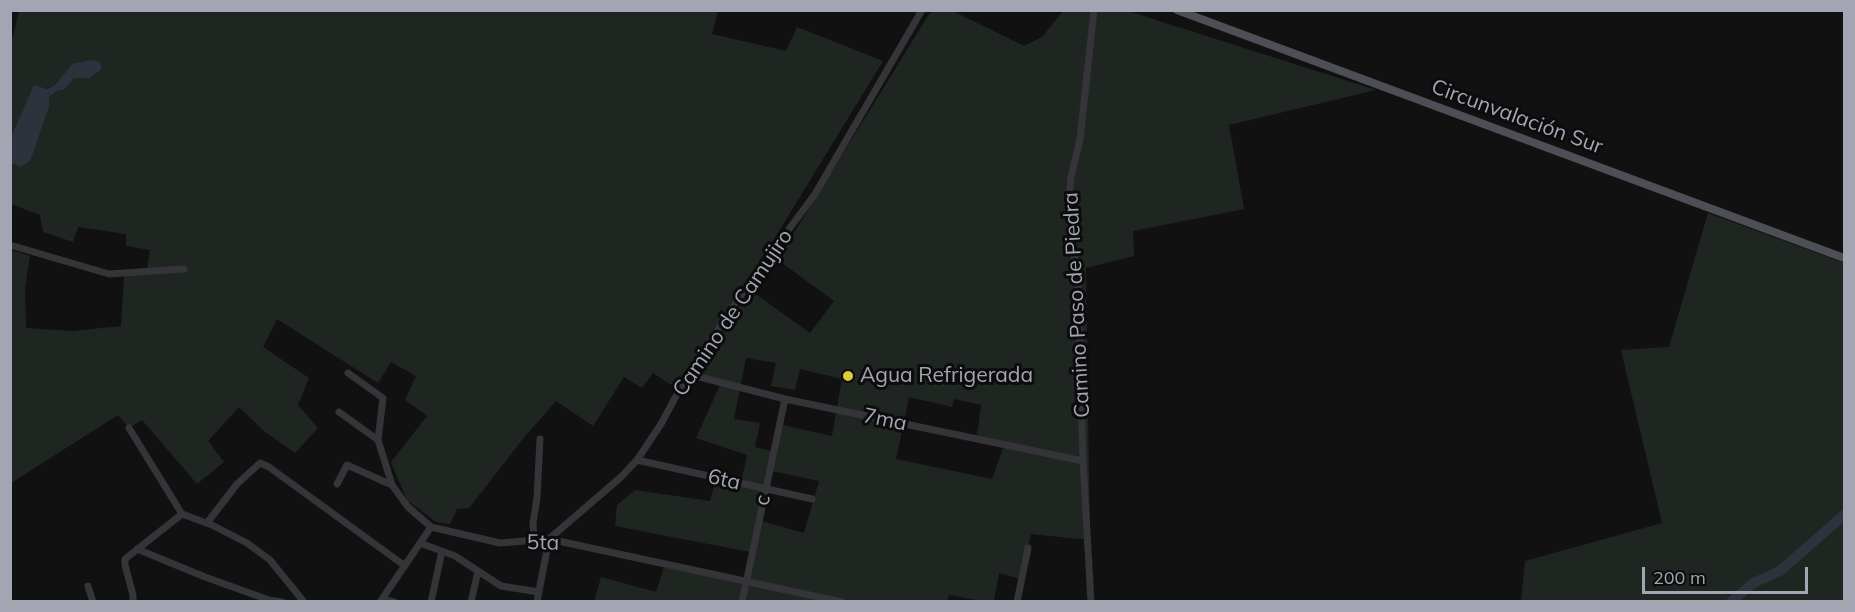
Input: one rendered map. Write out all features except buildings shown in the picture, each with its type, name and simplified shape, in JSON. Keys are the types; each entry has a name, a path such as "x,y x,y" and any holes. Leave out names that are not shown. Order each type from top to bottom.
{"main road":[{"name":"Circunvalación Sur","path":"1177,10 1845,258"}],"street":[{"name":"Camino de Camujiro","path":"549,539 621,477 637,460 661,424 688,374 750,282 815,194 921,10"},
{"name":"Camino Paso de Piedra","path":"1091,602 1083,461 1078,283 1068,212 1071,177 1080,139 1094,10"},
{"path":"10,244 109,274 184,269"},
{"name":"5ta","path":"348,373 383,398 378,440 392,484 408,507 431,526 500,543 549,539 842,602"},
{"name":"7ma","path":"688,374 785,399 1083,461"},
{"name":"c","path":"742,602 785,399"},
{"path":"339,412 378,440"},
{"path":"129,428 182,514 207,523 247,543 270,560 304,602"},
{"path":"534,542 533,523 537,498 540,439"},
{"name":"6ta","path":"637,460 812,500"},
{"path":"207,523 237,484 260,463 269,467 405,566"},
{"path":"337,484 347,465 392,484"},
{"path":"133,602 134,595 125,559 182,514"},
{"path":"394,602 381,600 431,526"},
{"path":"537,602 549,539"},
{"path":"420,543 455,556 501,586 539,592"},
{"path":"1017,602 1028,548"},
{"path":"137,549 206,577 269,600 282,602"},
{"path":"431,602 442,551"},
{"path":"471,602 478,571"},
{"path":"88,586 93,602"}],"shaded area":[{"path":"19,11 718,11 712,34 786,51 797,27 883,61 768,249 676,388 653,373 642,388 624,377 593,426 556,401 469,508 457,509 450,524 436,522 407,500 391,462 427,416 405,400 416,376 391,362 378,383 277,319 263,347 309,378 298,405 318,428 295,453 264,431 239,407 208,441 224,462 197,484 142,420 129,428 118,415 11,483 11,250 30,256 25,288 26,328 72,331 121,326 124,276 147,270 150,250 126,246 126,234 78,227 73,242 43,232 40,215 11,204 11,163 21,167 29,162 49,107 49,97 57,91 64,90 74,78 90,78 100,72 102,67 72,64 55,85 46,89 34,86 11,137 11,44"},
{"path":"931,11 953,11 1024,46 1042,37 1063,11 1128,11 1376,90 1229,125 1244,209 1133,231 1134,256 1086,268 1090,540 1031,534 1020,579 999,573 994,601 949,595 947,601 849,602 817,595 815,602 594,602 601,577 656,592 664,567 686,569 745,583 750,552 615,526 617,505 635,490 710,501 715,483 740,488 747,455 696,438 720,385 689,376 751,290 779,257","holes":["778,260 834,301 810,333 753,292","746,358 776,363 771,386 795,390 800,369 842,379 832,436 782,425 775,452 755,447 760,423 734,419","909,397 952,407 954,399 981,405 977,435 1005,442 992,479 896,459","772,471 819,481 804,533 761,521"]},
{"path":"91,60 99,61 102,67 100,71 90,78 74,78 64,90 57,91 49,97 49,107 29,162 21,167 11,163 11,137 34,85 47,89 55,85 72,64"},
{"path":"1708,213 1844,263 1844,601 1521,601 1525,561 1662,523 1621,350 1669,347"}],"waterway":[{"path":"1731,602 1753,583 1780,571 1844,515"}],"place":[{"name":"Agua Refrigerada","path":"848,376"}]}
